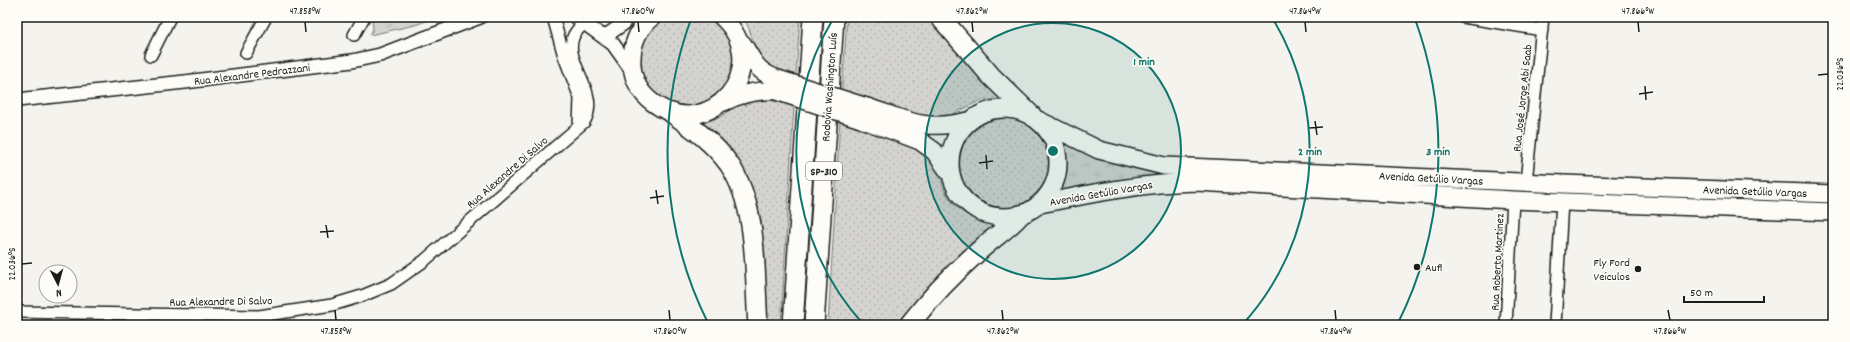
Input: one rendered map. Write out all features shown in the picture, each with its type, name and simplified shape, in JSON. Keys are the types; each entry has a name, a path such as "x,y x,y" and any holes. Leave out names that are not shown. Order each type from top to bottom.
{"highway":[{"name":"Rodovia Washington Luís","path":"793,325 813,17"},
{"name":"Rodovia Washington Luís","path":"814,325 834,17"},
{"path":"940,17 991,76 1035,118"},
{"path":"672,113 703,136 716,149 729,164 744,196 750,215 758,325"},
{"path":"909,325 958,271 982,248 1010,228 1020,215"}],"main road":[{"path":"652,17 646,22 636,37 632,54 633,72 638,86 647,98 658,107 672,113 689,115 706,112 742,93 763,90 776,85"},
{"path":"722,17 730,24 755,66 776,85 864,113 921,125 951,125 968,122"},
{"path":"720,104 734,90 741,72 742,54 737,35"},
{"path":"864,113 920,141 934,151 949,172 955,190 967,204 983,214 1002,218 1020,215 1031,211 1040,204 1052,189 1058,171 1058,152 1051,135 1035,118 1016,110 999,108 982,113 968,122 956,136 950,153 949,172"},
{"name":"Avenida Getúlio Vargas","path":"1035,118 1099,150 1164,166 1833,194"},
{"name":"Avenida Getúlio Vargas","path":"1040,204 1113,189 1163,183 1197,182 1513,200 1833,212"}],"street":[{"path":"151,54 170,17"},
{"path":"246,52 266,17"},
{"path":"354,35 364,17"},
{"name":"Rua Alexandre Pedrazzani","path":"17,100 185,82 352,61 380,54 468,20 480,17"},
{"path":"553,17 564,56 580,98 579,126"},
{"path":"600,35 623,24 626,17"},
{"path":"1463,17 1542,30"},
{"name":"Rua José Jorge Abi Saab","path":"1526,182 1544,17"},
{"path":"585,19 600,35 612,44 633,72"},
{"name":"Rua Alexandre Di Salvo","path":"17,312 259,316 332,305 362,296 392,284 424,261 587,118 589,101 572,54 571,44 575,32 585,19"},
{"name":"Rua Roberto Martinez","path":"1506,325 1513,200"},
{"path":"1555,325 1562,201"}],"green space":[{"path":"687,14 705,18 720,28 730,43 734,61 730,79 720,94 705,104 687,108 669,104 654,94 644,79 640,61 644,43 654,28 669,18"},
{"path":"372,17 437,17 415,25 370,35 373,29"},
{"path":"743,17 800,17 796,76 776,70 765,63 757,51"},
{"path":"847,17 934,17 1009,100 981,100 949,116 941,118 920,116 842,91"},
{"path":"763,98 794,106 781,325 766,325 759,214 757,202 751,185 746,174 727,147 701,124 720,117 739,103"},
{"path":"1004,115 1022,118 1038,129 1049,145 1052,163 1049,181 1038,197 1022,208 1004,211 986,208 970,197 959,181 956,163 959,145 970,129 986,118"},
{"path":"840,120 897,139 918,150 933,163 947,195 959,209 975,219 1002,227 903,325 828,325"},
{"path":"1058,140 1088,153 1833,199 1833,206 1174,179 1057,197 1062,182 1064,168"}],"place":[{"name":"Aufi","path":"1417,267"},
{"name":"Fly Ford Veiculos","path":"1638,269"}]}
